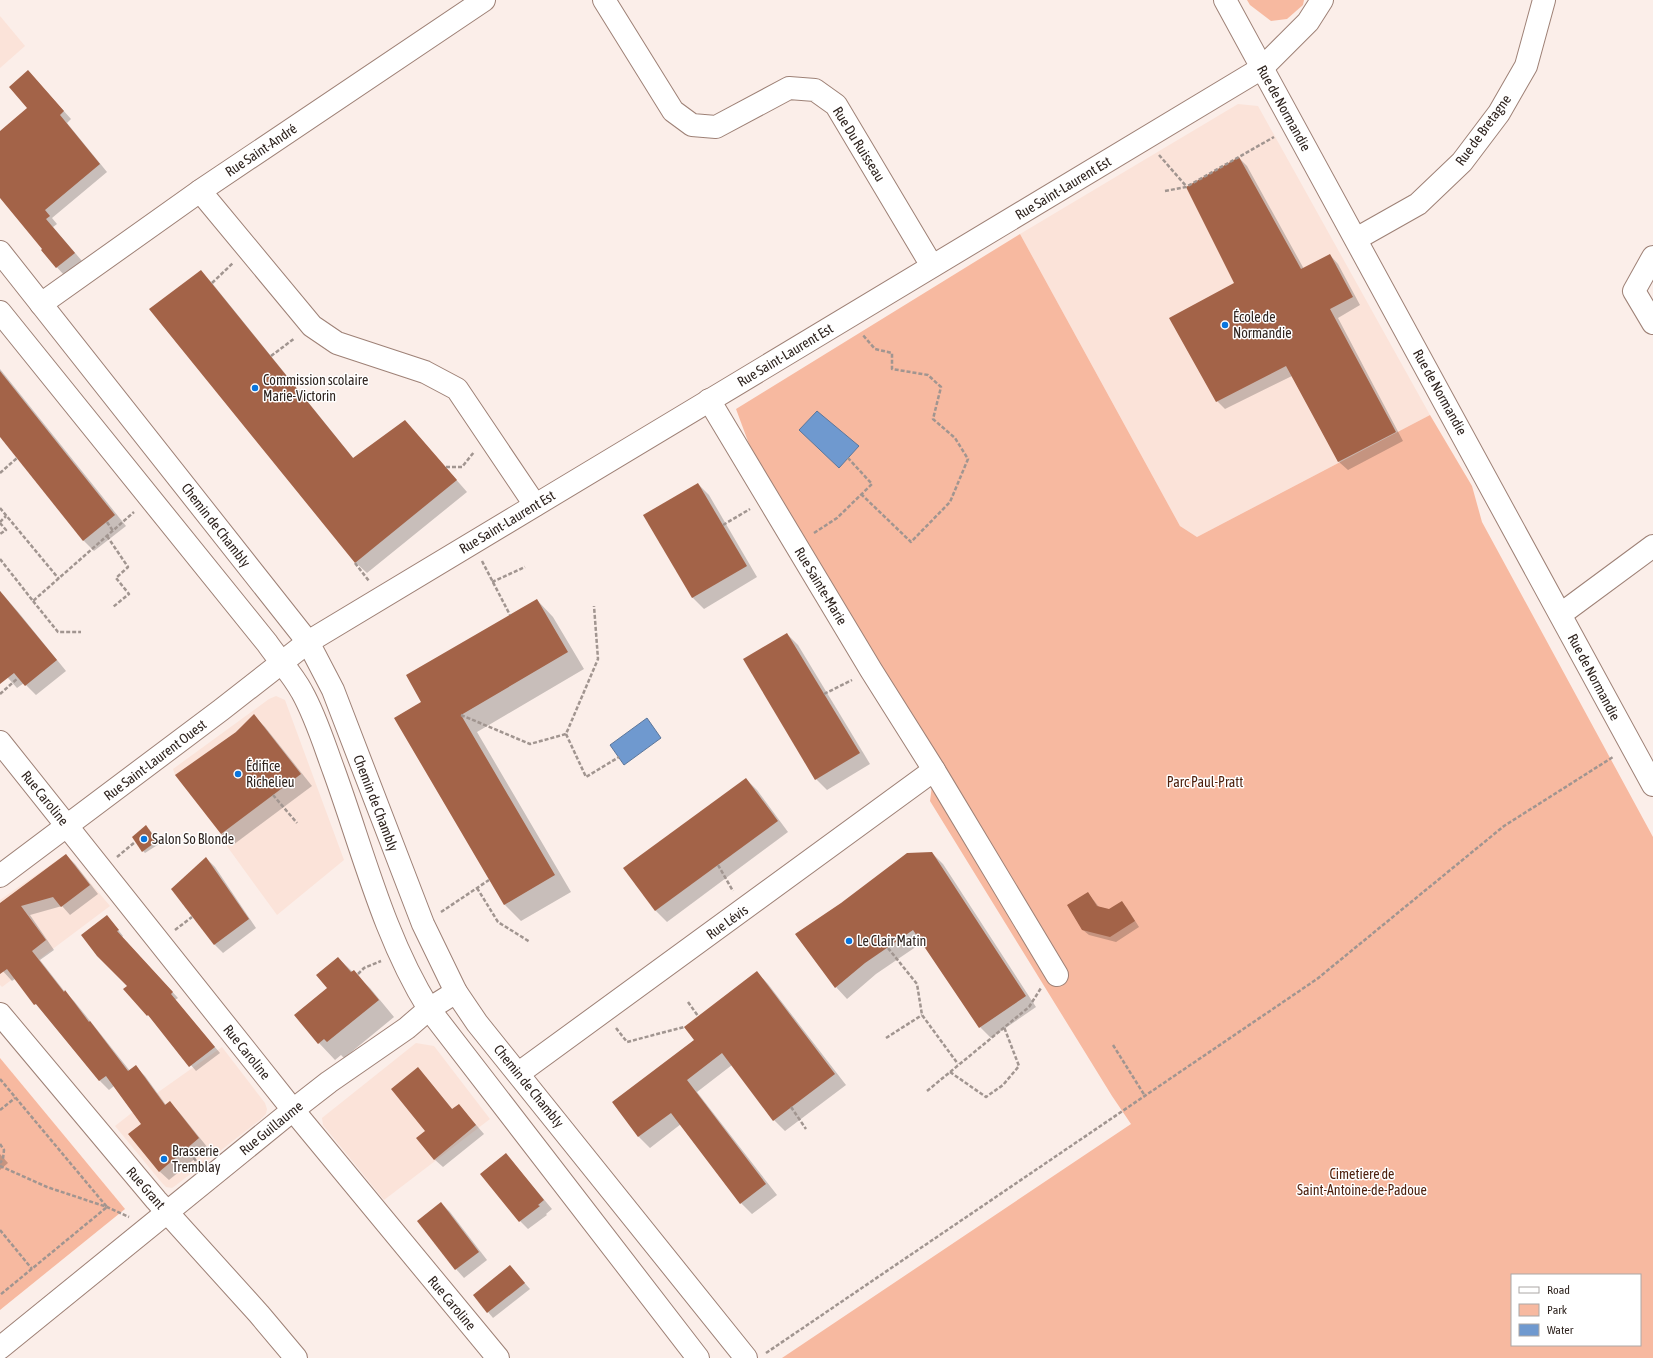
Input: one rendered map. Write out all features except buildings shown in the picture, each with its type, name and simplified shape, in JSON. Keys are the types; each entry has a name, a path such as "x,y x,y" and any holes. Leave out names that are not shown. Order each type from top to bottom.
{"street":[{"name":"Rue Saint-André","path":"41,304 200,191 484,0"},
{"name":"Rue Du Ruisseau","path":"604,0 673,111 692,125 716,127 789,88 815,90 836,104 932,266"},
{"name":"Rue de Normandie","path":"1225,0 1653,785"},
{"name":"Rue Saint-Laurent Est","path":"308,642 1262,68 1308,22 1322,0"},
{"name":"Rue de Bretagne","path":"1356,239 1418,204 1462,162 1499,113 1526,66 1544,0"},
{"path":"200,191 312,326 337,343 425,372 457,389 535,505"},
{"name":"Chemin de Chambly","path":"0,252 308,642 333,690 423,924 456,992 477,1023 756,1356"},
{"path":"1653,257 1634,291 1653,323"},
{"name":"Chemin de Chambly","path":"0,312 302,691 319,730 370,875 400,952 413,983 429,1010 698,1358"},
{"name":"Rue Sainte-Marie","path":"709,400 1055,972"},
{"path":"1560,614 1653,546"},
{"name":"Rue Saint-Laurent Ouest","path":"0,876 221,710 308,642"},
{"name":"Rue Caroline","path":"0,742 293,1110 498,1358"},
{"name":"Rue Lévis","path":"519,1073 934,770"},
{"name":"Rue Guillaume","path":"0,1348 293,1110 330,1082 408,1028 429,1010 456,992"},
{"name":"Rue Grant","path":"0,1014 167,1213 259,1314 296,1358"}],"path":[{"path":"1165,191 1186,187 1274,137"},
{"path":"1144,139 1186,187"},
{"path":"212,284 247,249"},
{"path":"848,316 875,349 892,353 892,369 928,375 941,387 933,419 955,438 968,459 950,502 911,542 861,494"},
{"path":"270,356 312,326"},
{"path":"446,466 462,467 475,451 479,457"},
{"path":"0,473 16,458"},
{"path":"797,545 837,518 872,484 848,458"},
{"path":"33,601 149,498"},
{"path":"723,525 769,498"},
{"path":"0,508 59,579"},
{"path":"0,534 6,530 0,523 6,516"},
{"path":"107,522 113,531"},
{"path":"107,536 128,567 116,578 129,594 113,607"},
{"path":"472,543 510,615"},
{"path":"0,559 58,632 81,632"},
{"path":"492,582 525,567"},
{"path":"594,606 598,659 566,734 586,777 619,757"},
{"path":"824,694 871,670"},
{"path":"0,694 18,678"},
{"path":"461,715 530,744 566,734"},
{"path":"756,1356 1317,979 1504,826 1613,757"},
{"path":"273,795 297,823"},
{"path":"718,865 744,909"},
{"path":"423,924 489,880"},
{"path":"477,888 498,922 530,942"},
{"path":"888,948 917,984 922,1015 958,1064"},
{"path":"358,974 364,968 400,952"},
{"path":"927,1091 1028,1007 1055,972"},
{"path":"688,1002 698,1016"},
{"path":"604,1012 627,1042 684,1027"},
{"path":"886,1038 922,1015"},
{"path":"950,1072 986,1097 1003,1085 1019,1066 1004,1027"},
{"path":"1113,1045 1145,1096"},
{"path":"0,1079 107,1207"},
{"path":"0,1110 15,1098"},
{"path":"0,1104 5,1106"},
{"path":"791,1107 806,1129"},
{"path":"0,1144 4,1150 3,1159 0,1164 47,1187 107,1207 130,1217"},
{"path":"0,1295 107,1207"},
{"path":"0,1230 32,1269"}],"shaded area":[{"path":"0,16 25,46 0,68"},
{"name":"École de Normandie","path":"1238,104 1258,106 1430,415 1197,537 1180,526 1020,234"},
{"path":"276,696 285,700 344,860 277,915 221,838 221,834 175,775 173,769 269,699"},
{"path":"66,854 110,906 2,987 0,985 0,900"},
{"path":"416,1043 434,1046 490,1119 384,1200 323,1125 322,1118"},
{"path":"222,1047 265,1103 267,1109 266,1114 175,1186 172,1188 166,1187 115,1126 157,1093"}],"green space":[{"path":"1247,0 1304,0 1303,5 1287,19 1271,21 1250,5"},
{"name":"Parc Paul-Pratt","path":"1020,234 1180,526 1197,537 1430,415 1472,486 1482,522 1653,837 1653,1358 782,1358 1131,1124 1112,1096 930,801 934,770 769,498 736,409"},
{"path":"0,1058 125,1209 0,1310"}],"water":[{"path":"817,411 859,446 839,468 799,430"},
{"path":"647,718 661,738 624,765 610,745"}],"place":[{"name":"École de Normandie","path":"1225,325"},
{"name":"Commission scolaire Marie-Victorin","path":"255,388"},
{"name":"Édifice Richelieu","path":"238,774"},
{"name":"Salon So Blonde","path":"144,839"},
{"name":"Le Clair Matin","path":"849,941"},
{"name":"Brasserie Tremblay","path":"164,1159"}],"park label":[{"name":"Cimetiere de Saint-Antoine-de-Padoue","path":"1362,1182"}]}
